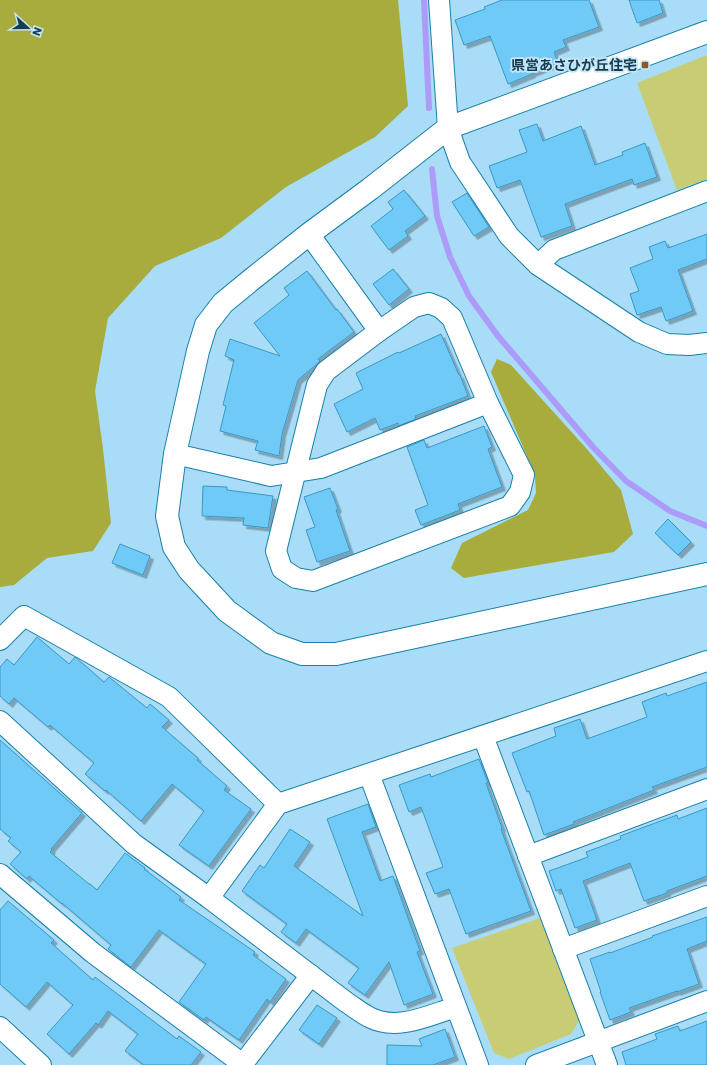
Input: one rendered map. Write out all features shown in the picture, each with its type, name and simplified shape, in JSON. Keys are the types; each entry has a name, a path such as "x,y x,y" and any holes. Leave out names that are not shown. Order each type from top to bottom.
{"street":[{"path":"442,1 448,128 460,162 509,236 538,265 639,332 667,344 690,345 707,343"},
{"path":"707,32 448,128 370,189 309,234 223,303 206,325 198,351 175,454 167,516 174,547 189,570 227,611 271,643 302,654 336,654 707,574"},
{"path":"538,265 554,250 707,191"},
{"path":"309,234 379,331"},
{"path":"429,303 441,308 452,318 488,403 524,475 520,492 510,506 312,581 296,578 282,569 276,551 317,385 326,371 414,307 429,303"},
{"path":"175,454 271,476 321,468 488,403"},
{"path":"0,640 24,616 169,697 278,804"},
{"path":"209,898 278,804 707,661"},
{"path":"0,720 134,844 209,898 346,1002 370,1018 387,1023 405,1023 456,1007"},
{"path":"483,736 607,1065"},
{"path":"370,774 478,1065"},
{"path":"528,856 707,789"},
{"path":"0,874 92,953 243,1065 311,975"},
{"path":"563,949 707,896"},
{"path":"536,1065 707,1001"},
{"path":"0,1026 41,1065"}],"green space":[{"path":"707,55 707,179 677,190 637,83"},
{"path":"543,917 579,1021 571,1034 509,1059 494,1053 452,948"}],"shaded area":[{"path":"0,0 398,0 408,106 375,137 286,187 221,238 155,266 108,318 95,391 111,523 93,551 47,558 14,585 0,587"},
{"path":"497,359 511,365 586,448 621,490 633,534 614,552 464,578 451,568 462,543 528,510 536,493 535,475 491,372"}],"building":[{"path":"502,0 589,0 599,27 563,40 566,47 554,52 558,63 508,84 490,36 464,45 455,20 485,9 484,7"},
{"path":"629,0 659,0 663,13 637,23"},
{"path":"537,124 543,141 581,126 595,165 623,155 622,152 645,143 657,177 634,185 632,179 565,204 572,226 541,237 520,180 497,188 489,166 527,152 519,130"},
{"path":"404,190 425,216 405,231 408,236 389,250 371,226 393,209 388,202"},
{"path":"467,193 489,227 474,236 452,202"},
{"path":"707,234 707,259 678,270 693,311 666,321 661,307 637,315 630,294 639,291 630,268 653,259 649,247 665,241 668,248"},
{"path":"393,269 409,289 389,305 373,284"},
{"path":"307,271 354,332 318,359 320,361 298,380 282,434 279,456 255,450 258,441 220,431 226,406 223,405 234,360 225,356 230,339 280,356 254,323 289,295 284,288"},
{"path":"441,334 468,396 415,416 416,419 398,426 398,423 380,430 375,418 347,432 334,404 363,389 356,373 398,352 399,353"},
{"path":"484,426 492,447 488,449 502,487 458,504 460,510 421,525 415,510 428,505 407,447 424,440 427,448"},
{"path":"203,486 227,487 227,490 273,496 268,528 243,525 244,518 202,516"},
{"path":"330,488 338,509 336,510 350,551 317,562 306,530 315,527 304,497"},
{"path":"668,519 691,542 678,555 655,533"},
{"path":"120,544 150,556 143,575 112,563"},
{"path":"37,637 69,664 75,657 104,682 109,677 147,708 150,704 169,720 162,727 198,758 197,760 227,786 224,790 251,809 209,866 179,845 204,811 172,784 141,821 106,790 105,791 85,774 94,763 50,725 48,727 14,698 9,704 0,696 0,667 7,659 14,665"},
{"path":"707,682 707,767 652,787 654,790 544,835 529,791 527,792 512,753 556,736 554,728 580,719 587,739 647,717 642,702 666,693 667,696"},
{"path":"0,740 82,813 50,852 97,890 125,853 181,897 179,900 255,952 253,955 286,979 270,1002 267,999 239,1040 206,1017 204,1020 179,1002 206,964 159,930 131,967 108,949 111,945 62,903 29,876 27,879 10,864 21,852 8,841 11,838 0,829"},
{"path":"479,759 488,783 486,783 502,828 501,829 531,911 466,934 449,889 435,894 426,873 443,867 421,807 409,812 399,785 430,774 431,777"},
{"path":"368,804 376,827 362,832 380,881 393,876 420,951 417,952 433,994 404,1005 389,962 365,995 348,983 359,968 306,929 296,943 281,932 287,924 242,891 260,865 264,868 290,829 310,842 294,866 363,916 327,819"},
{"path":"707,808 707,876 644,901 630,863 583,881 597,920 575,928 561,889 556,891 549,871 588,857 586,852 621,839 620,836 677,815 678,819"},
{"path":"8,901 54,940 51,943 93,980 95,977 177,1039 179,1036 201,1052 191,1065 144,1065 125,1051 138,1034 108,1011 98,1025 96,1023 69,1054 47,1034 73,1005 47,982 26,1007 0,984 0,910"},
{"path":"707,917 707,941 687,949 699,984 629,1008 631,1012 610,1020 590,959"},
{"path":"317,1005 337,1018 319,1044 299,1030"},
{"path":"707,1021 707,1065 626,1065 622,1052 657,1039 655,1034 678,1026 680,1031"},
{"path":"445,1029 455,1057 433,1065 387,1065 387,1045 422,1046 419,1039"}],"waterway":[{"path":"424,0 429,108"},
{"path":"432,169 437,216 450,257 469,296 498,336 593,447 626,481 670,511 707,526"}],"place":[{"name":"県営あさひが丘住宅","path":"645,65"}]}
